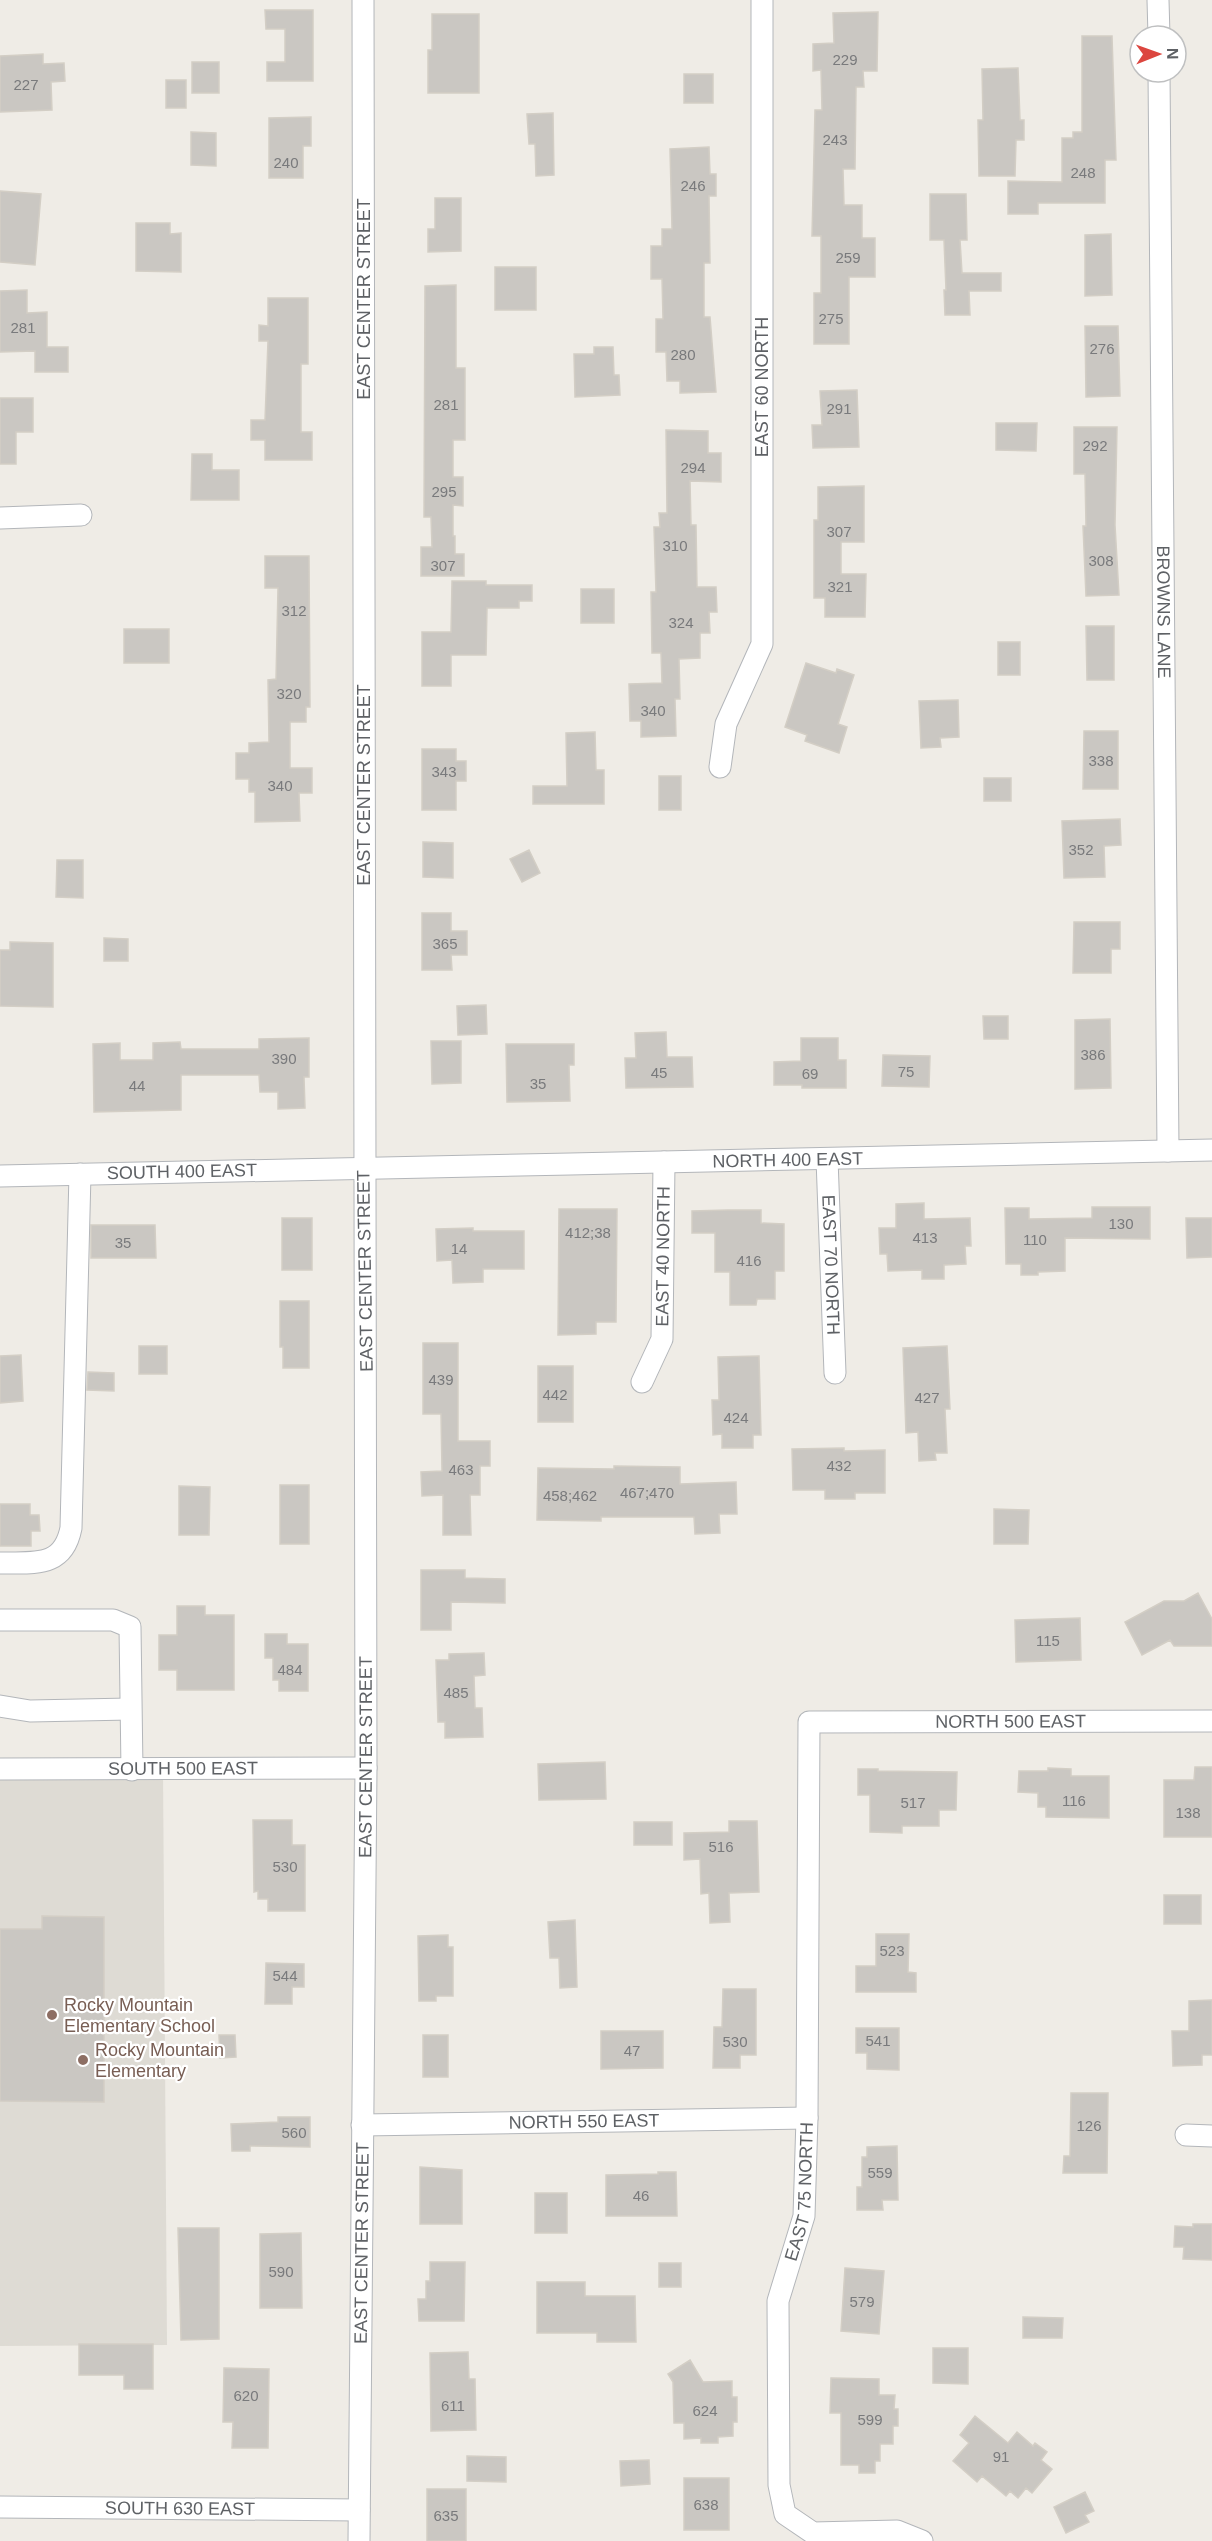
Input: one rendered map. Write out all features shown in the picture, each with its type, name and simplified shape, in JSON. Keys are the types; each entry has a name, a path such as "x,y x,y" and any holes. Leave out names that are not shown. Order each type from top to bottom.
{"street":[{"name":"EAST CENTER STREET","path":"359,2541 366,1768 363,0"},
{"name":"EAST 60 NORTH","path":"720,767 726,724 762,644 762,0"},
{"path":"1158,0 1159,24"},
{"name":"BROWNS LANE","path":"1159,84 1168,1151"},
{"path":"0,518 81,515"},
{"name":"NORTH 400 EAST","path":"364,1166 1212,1150"},
{"name":"EAST 70 NORTH","path":"827,1159 835,1373"},
{"name":"EAST 40 NORTH","path":"642,1382 662,1339 664,1162"},
{"name":"SOUTH 400 EAST","path":"0,1176 364,1166"},
{"path":"0,1563 45,1562 56,1557 69,1540 80,1174"},
{"path":"0,1620 113,1620 129,1627 132,1770"},
{"path":"0,1706 30,1711 130,1709"},
{"name":"NORTH 500 EAST","path":"809,1722 1212,1721"},
{"name":"EAST 75 NORTH","path":"809,1722 807,2118 804,2216 778,2301 779,2485 785,2514 813,2533 897,2531 922,2541"},
{"name":"SOUTH 500 EAST","path":"0,1769 366,1768"},
{"name":"NORTH 550 EAST","path":"362,2125 807,2118"},
{"path":"1186,2135 1212,2136"},
{"name":"SOUTH 630 EAST","path":"0,2507 359,2510"}],"shaded area":[{"name":"Rocky Mountain Elementary","path":"163,1768 167,2345 0,2346 0,1775"}],"building":[{"path":"265,10 313,10 313,81 267,81 267,62 285,62 285,29 266,29"},
{"path":"878,12 877,71 863,71 864,87 856,87 855,169 843,169 844,205 862,205 862,238 875,238 875,277 849,277 849,344 814,344 814,293 821,293 821,236 812,236 815,110 822,110 821,70 813,71 813,44 834,43 833,13"},
{"path":"432,14 479,14 479,93 428,93 428,50 432,50"},
{"path":"1082,36 1112,36 1116,160 1105,160 1105,203 1038,203 1038,214 1008,214 1008,181 1062,182 1062,138 1073,138 1073,132 1082,132"},
{"path":"43,54 43,64 64,63 65,81 51,82 52,110 0,112 0,56"},
{"path":"192,62 219,62 219,93 192,93"},
{"path":"1018,68 1020,120 1024,120 1024,140 1016,140 1015,176 979,176 978,120 983,120 982,69"},
{"path":"684,74 713,74 713,103 684,103"},
{"path":"166,80 186,80 186,108 166,108"},
{"path":"553,113 554,175 536,176 535,144 529,144 527,114"},
{"path":"311,117 311,146 303,146 303,178 269,178 269,118"},
{"path":"191,132 216,133 216,166 191,165"},
{"path":"709,147 710,174 716,174 716,196 709,196 710,263 704,263 704,317 710,317 716,392 680,393 680,381 667,381 666,352 656,352 656,319 663,319 662,279 651,279 651,246 662,246 662,229 672,229 670,149"},
{"path":"0,191 41,194 35,265 0,262"},
{"path":"930,194 966,194 967,240 960,240 962,273 1001,273 1001,291 969,291 970,315 945,315 944,240 930,240"},
{"path":"435,198 461,198 461,251 428,252 428,229 435,229"},
{"path":"136,223 170,223 170,234 181,233 181,272 136,271"},
{"path":"1111,234 1112,295 1085,296 1085,235"},
{"path":"495,267 536,267 536,310 495,310"},
{"path":"456,285 456,368 465,368 465,440 453,440 453,477 463,477 463,506 453,505 453,536 455,536 455,554 464,554 464,576 421,576 421,547 432,547 431,517 424,517 425,286"},
{"path":"27,290 27,313 47,312 47,347 68,347 68,372 35,372 35,351 0,352 0,291"},
{"path":"268,298 308,298 308,364 301,364 301,432 312,432 312,460 265,460 265,440 251,440 251,420 265,420 268,341 259,341 259,325 268,326"},
{"path":"1085,326 1118,326 1120,396 1086,397"},
{"path":"594,347 613,347 614,375 619,375 620,395 575,397 574,354 594,354"},
{"path":"857,390 859,447 813,448 812,425 822,425 820,391"},
{"path":"0,398 33,398 33,432 16,432 16,464 0,464"},
{"path":"996,423 1037,423 1036,451 996,450"},
{"path":"1074,427 1117,427 1115,525 1119,595 1086,596 1083,526 1086,526 1085,474 1074,474"},
{"path":"666,430 708,431 708,453 721,453 721,482 690,481 691,525 696,525 697,587 716,587 717,612 709,612 710,633 700,633 700,658 679,659 680,699 675,699 676,736 641,737 641,721 630,721 629,684 662,683 661,653 652,653 651,592 656,592 654,527 660,527 659,513 667,513"},
{"path":"192,454 212,454 212,470 239,470 239,500 191,500"},
{"path":"864,486 864,542 841,542 841,574 866,574 865,617 825,617 825,598 814,598 814,520 818,520 818,487"},
{"path":"265,556 309,556 310,707 306,707 306,722 290,722 290,768 312,768 312,793 299,793 300,821 255,822 255,792 249,792 249,779 236,779 236,753 249,753 249,743 269,742 268,680 276,679 278,588 265,588"},
{"path":"452,581 486,581 486,585 532,585 532,601 519,601 519,608 487,608 486,655 451,655 451,686 422,686 422,632 451,632"},
{"path":"581,589 614,589 614,623 581,623"},
{"path":"1086,626 1114,626 1114,680 1087,680"},
{"path":"124,629 169,629 169,663 124,663"},
{"path":"998,642 1020,642 1020,675 998,675"},
{"path":"806,663 836,673 837,669 854,675 838,724 847,727 839,753 805,741 807,735 785,727"},
{"path":"958,700 959,737 940,738 941,747 921,748 919,701"},
{"path":"1084,731 1118,731 1118,789 1083,789"},
{"path":"595,732 596,770 604,770 604,804 533,804 533,786 567,786 566,733"},
{"path":"422,749 456,749 456,761 466,761 466,781 456,781 456,810 422,810"},
{"path":"659,776 681,776 681,810 659,810"},
{"path":"984,778 1011,778 1011,801 984,801"},
{"path":"1120,819 1121,845 1104,846 1105,877 1064,878 1062,821"},
{"path":"423,842 453,843 453,878 423,877"},
{"path":"529,850 540,873 522,882 510,859"},
{"path":"57,860 83,860 83,898 56,897"},
{"path":"422,913 451,913 451,931 467,931 467,955 451,955 452,970 422,970"},
{"path":"1074,922 1120,922 1120,949 1111,949 1111,973 1073,973"},
{"path":"104,938 128,939 128,961 104,961"},
{"path":"10,942 53,943 53,1007 0,1006 0,950 10,950"},
{"path":"486,1005 487,1034 458,1035 457,1006"},
{"path":"983,1016 1008,1016 1008,1039 984,1039"},
{"path":"1110,1019 1111,1088 1075,1089 1075,1020"},
{"path":"666,1032 667,1057 692,1057 693,1087 626,1088 625,1058 636,1058 635,1033"},
{"path":"309,1038 309,1077 304,1077 305,1108 278,1109 278,1092 260,1092 259,1075 181,1075 181,1110 94,1112 93,1044 120,1043 120,1060 153,1060 153,1043 180,1042 181,1049 259,1049 259,1039"},
{"path":"801,1038 838,1038 838,1060 846,1060 846,1088 802,1088 802,1085 774,1085 774,1062 801,1061"},
{"path":"431,1041 461,1041 461,1083 432,1084"},
{"path":"506,1044 574,1044 574,1065 569,1065 570,1101 507,1102"},
{"path":"883,1055 930,1056 929,1087 882,1086"},
{"path":"924,1203 924,1219 970,1218 971,1246 965,1246 966,1264 944,1265 944,1279 922,1279 922,1270 888,1271 887,1254 880,1254 879,1228 896,1228 896,1204"},
{"path":"1092,1207 1150,1207 1150,1239 1065,1238 1065,1271 1021,1275 1021,1264 1006,1264 1005,1208 1029,1208 1029,1219 1092,1218"},
{"path":"559,1209 617,1209 616,1322 596,1322 596,1334 558,1335"},
{"path":"761,1210 761,1223 784,1224 784,1271 775,1271 775,1299 757,1299 756,1305 730,1305 730,1272 715,1272 715,1233 692,1233 692,1211"},
{"path":"282,1218 312,1218 312,1270 282,1270"},
{"path":"1186,1218 1212,1218 1212,1257 1187,1258"},
{"path":"91,1225 155,1225 156,1258 91,1258"},
{"path":"473,1228 473,1231 524,1231 524,1269 483,1269 483,1282 453,1283 452,1260 437,1261 436,1229"},
{"path":"280,1301 309,1301 309,1368 283,1368 283,1347 280,1347"},
{"path":"423,1343 458,1343 458,1441 490,1441 490,1466 480,1466 480,1495 470,1495 471,1535 443,1535 443,1495 422,1496 421,1472 442,1471 441,1414 423,1414"},
{"path":"139,1346 167,1346 167,1374 139,1374"},
{"path":"947,1346 950,1409 945,1409 947,1453 935,1453 936,1460 919,1461 918,1432 906,1433 903,1348"},
{"path":"21,1355 23,1401 0,1403 0,1356"},
{"path":"759,1356 761,1435 753,1435 753,1448 722,1448 722,1434 713,1435 712,1400 719,1400 718,1357"},
{"path":"538,1366 573,1366 573,1422 538,1422"},
{"path":"88,1372 114,1373 114,1391 87,1390"},
{"path":"844,1448 844,1451 885,1450 885,1493 855,1493 855,1499 825,1499 825,1490 793,1490 792,1449"},
{"path":"614,1466 680,1467 680,1484 736,1482 737,1514 719,1514 720,1533 695,1534 694,1517 601,1517 601,1521 537,1520 538,1468 614,1469"},
{"path":"280,1485 309,1485 309,1544 280,1544"},
{"path":"179,1486 210,1487 209,1535 179,1535"},
{"path":"0,1504 30,1504 30,1515 39,1515 40,1531 31,1531 31,1546 0,1546"},
{"path":"994,1509 1029,1510 1028,1544 994,1544"},
{"path":"421,1570 465,1570 465,1578 505,1579 505,1603 451,1602 451,1630 421,1630"},
{"path":"1198,1593 1212,1619 1212,1646 1174,1646 1170,1640 1142,1655 1125,1622 1164,1601 1184,1601"},
{"path":"177,1606 205,1606 205,1615 234,1615 234,1690 177,1690 177,1670 159,1670 159,1635 177,1635"},
{"path":"1080,1618 1081,1660 1016,1662 1015,1620"},
{"path":"265,1634 287,1634 287,1644 308,1644 308,1691 279,1691 279,1680 273,1680 273,1658 265,1658"},
{"path":"484,1653 485,1675 474,1676 475,1708 482,1708 483,1737 445,1738 445,1722 438,1722 436,1660 449,1660 449,1654"},
{"path":"605,1762 606,1799 539,1800 538,1764"},
{"path":"1195,1767 1212,1767 1212,1837 1164,1837 1164,1780 1194,1780"},
{"path":"1048,1768 1071,1769 1071,1776 1109,1776 1109,1818 1046,1817 1046,1807 1038,1807 1038,1793 1018,1792 1019,1771 1048,1771"},
{"path":"858,1769 957,1772 956,1810 939,1810 939,1826 902,1826 902,1833 870,1832 870,1795 858,1795"},
{"path":"253,1820 292,1820 292,1845 305,1845 305,1911 268,1911 268,1899 258,1899 258,1891 254,1892"},
{"path":"729,1821 757,1821 759,1892 729,1893 730,1922 710,1923 709,1893 701,1894 700,1859 684,1860 684,1833 729,1832"},
{"path":"634,1822 672,1822 672,1845 634,1845"},
{"path":"1164,1895 1201,1895 1201,1924 1164,1924"},
{"name":"Rocky Mountain Elementary School","path":"42,1916 104,1917 104,2102 0,2101 0,1929 42,1929"},
{"path":"575,1920 577,1987 560,1988 559,1958 550,1958 548,1922"},
{"path":"876,1934 909,1934 908,1972 916,1973 916,1992 856,1992 856,1966 876,1966"},
{"path":"448,1935 448,1947 453,1947 453,1996 436,1996 436,2001 419,2001 418,1936"},
{"path":"266,1963 304,1964 304,1987 292,1987 292,2004 265,2004"},
{"path":"723,1989 756,1989 756,2055 740,2055 740,2068 713,2068 714,2027 722,2027"},
{"path":"1212,2000 1212,2055 1202,2055 1202,2065 1173,2066 1172,2031 1189,2031 1189,2001"},
{"path":"856,2028 899,2028 899,2070 867,2069 867,2053 856,2053"},
{"path":"601,2031 663,2031 663,2068 601,2069"},
{"path":"219,2035 235,2035 236,2057 220,2058"},
{"path":"423,2035 448,2035 448,2077 423,2077"},
{"path":"1071,2093 1108,2093 1107,2173 1063,2173 1064,2156 1070,2156"},
{"path":"278,2117 310,2117 310,2147 250,2146 250,2151 232,2151 231,2124 278,2122"},
{"path":"897,2146 898,2200 882,2200 883,2210 857,2210 857,2187 862,2187 862,2157 867,2157 867,2147"},
{"path":"420,2167 462,2170 462,2224 420,2224"},
{"path":"658,2172 676,2172 677,2216 606,2216 606,2175 658,2174"},
{"path":"535,2193 567,2193 567,2233 535,2233"},
{"path":"1193,2224 1212,2224 1212,2260 1183,2259 1184,2247 1174,2247 1175,2226 1193,2227"},
{"path":"178,2228 219,2228 219,2339 181,2340"},
{"path":"301,2233 302,2308 260,2308 260,2234"},
{"path":"430,2262 465,2262 464,2321 419,2321 418,2299 426,2299 426,2281 430,2281"},
{"path":"659,2263 681,2263 681,2287 659,2287"},
{"path":"845,2268 884,2271 879,2334 841,2331"},
{"path":"537,2282 585,2282 585,2296 635,2296 636,2342 597,2342 597,2333 537,2333"},
{"path":"1023,2317 1063,2318 1062,2338 1023,2338"},
{"path":"79,2344 153,2344 153,2389 124,2389 124,2375 79,2375"},
{"path":"933,2348 968,2348 968,2384 933,2383"},
{"path":"468,2352 469,2379 475,2379 476,2430 431,2431 430,2353"},
{"path":"690,2360 703,2382 732,2381 732,2397 737,2397 737,2422 733,2422 733,2436 718,2437 718,2443 701,2443 701,2438 684,2439 684,2423 674,2423 673,2382 668,2374"},
{"path":"224,2368 269,2369 268,2448 232,2448 233,2422 223,2422"},
{"path":"831,2378 879,2379 879,2395 895,2395 894,2409 898,2409 898,2426 893,2426 893,2444 880,2444 880,2461 875,2461 875,2473 859,2473 859,2465 841,2465 841,2413 830,2413"},
{"path":"975,2416 1008,2443 1017,2432 1033,2446 1035,2443 1047,2452 1041,2460 1052,2469 1032,2493 1026,2488 1018,2498 1010,2491 1006,2496 982,2476 977,2482 953,2461 969,2443 960,2435"},
{"path":"467,2456 506,2457 506,2482 467,2481"},
{"path":"649,2460 650,2484 621,2486 620,2461"},
{"path":"684,2478 729,2478 729,2530 684,2530"},
{"path":"427,2489 466,2489 466,2541 427,2541"},
{"path":"1085,2492 1094,2511 1085,2515 1089,2522 1066,2533 1054,2507"}],"place":[{"name":"Rocky Mountain Elementary School","path":"52,2015"},
{"name":"Rocky Mountain Elementary","path":"83,2060"}]}
